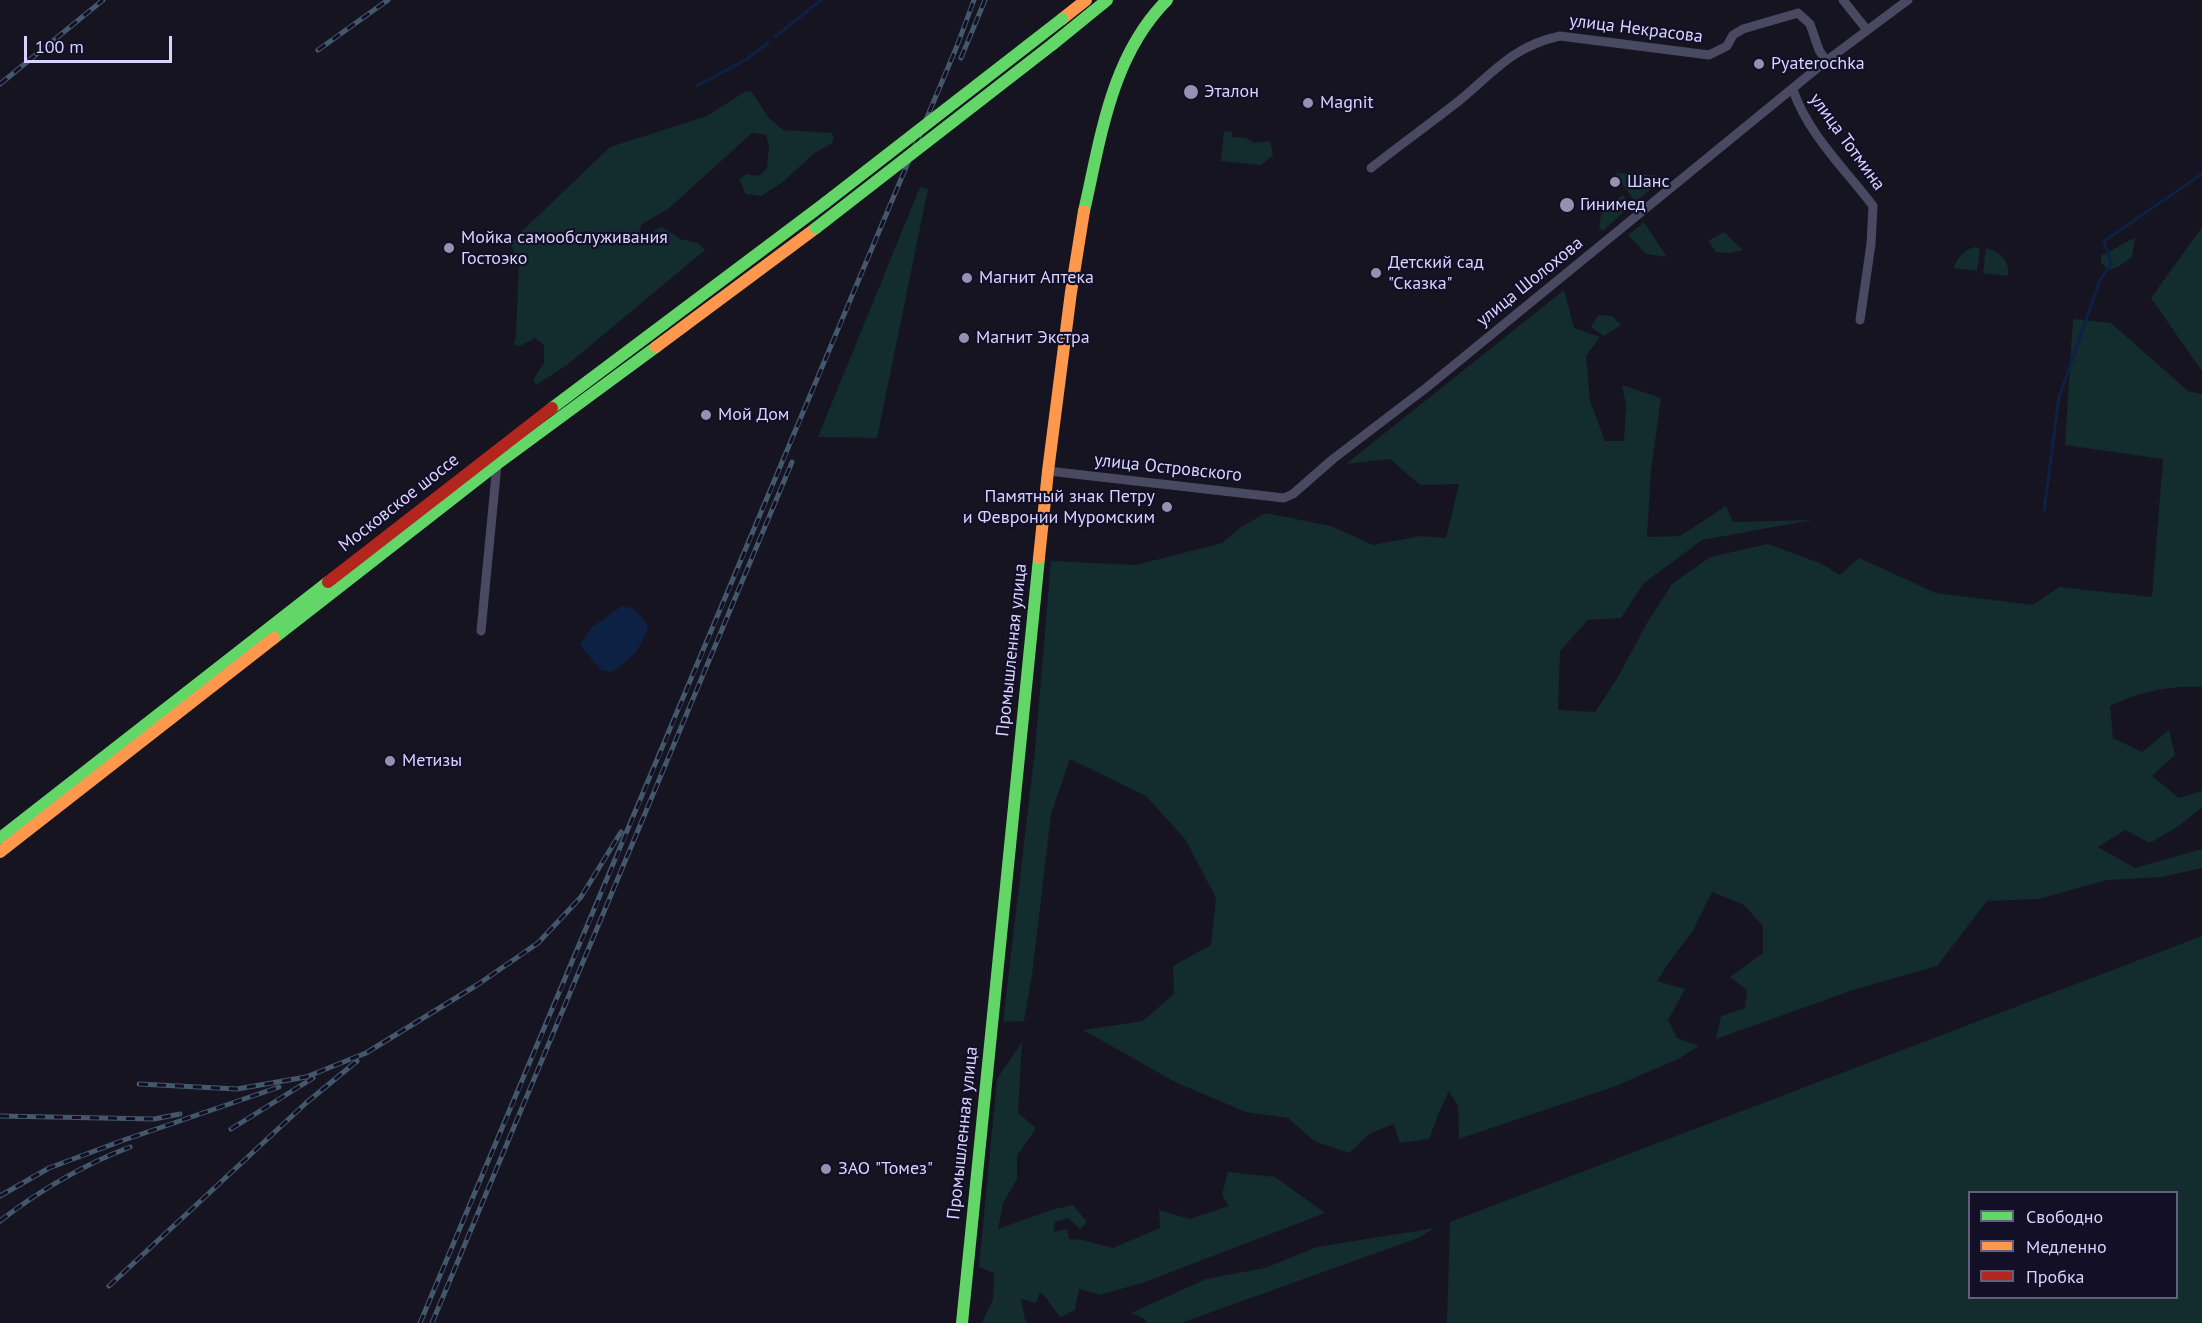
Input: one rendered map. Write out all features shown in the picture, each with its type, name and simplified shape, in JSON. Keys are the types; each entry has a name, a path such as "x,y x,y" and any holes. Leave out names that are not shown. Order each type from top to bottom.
{"main road":[{"name":"Московское шоссе","path":"0,838 1086,0"},
{"name":"Московское шоссе","path":"0,852 494,459 816,228 1107,0"},
{"name":"Промышленная улица","path":"962,1323 1048,471 1082,222 1108,105 1125,59 1149,18 1167,0"}],"street":[{"path":"1843,0 1868,30"},
{"name":"улица Шолохова","path":"1284,498 1293,494 1333,459 1426,388 1827,61 1908,0"},
{"name":"улица Некрасова","path":"1371,168 1461,99 1521,49 1541,40 1560,36 1709,55 1727,46 1732,35 1743,29 1798,13 1810,24 1819,50 1827,61"},
{"name":"улица Тотмина","path":"1793,90 1799,110 1873,206 1871,244 1860,320"},
{"path":"481,631 494,459"},
{"name":"улица Островского","path":"1048,471 1284,498"}],"green space":[{"path":"746,91 752,92 769,118 783,130 832,133 834,138 831,144 813,154 783,182 761,196 746,194 739,179 747,174 759,176 767,168 769,146 766,135 752,133 668,209 642,224 639,232 643,237 662,227 680,239 698,243 705,250 567,365 536,385 533,380 544,363 544,345 535,338 520,346 514,345 519,263 511,244 610,147 707,116"},
{"path":"1224,131 1232,132 1232,137 1246,138 1254,143 1270,141 1273,155 1261,165 1221,161"},
{"path":"1615,173 1656,175 1662,180 1635,202"},
{"path":"920,187 928,189 877,438 818,437"},
{"path":"1623,195 1631,205 1603,231 1599,228 1602,209"},
{"path":"1644,222 1667,257 1646,254 1628,235"},
{"path":"2202,227 2202,371 2151,298"},
{"path":"1724,232 1743,250 1730,253 1716,252 1708,241"},
{"path":"2135,238 2132,257 2118,267 2109,270 2101,263 2101,255"},
{"path":"1975,247 1980,248 1977,271 1953,268 1961,255"},
{"path":"1986,248 2003,258 2008,266 2008,276 1983,273"},
{"path":"1564,290 1574,328 1600,337 1586,356 1590,400 1605,441 1624,441 1626,405 1622,385 1661,398 1651,470 1647,537 1680,536 1726,506 1733,522 1812,520 1702,540 1644,583 1621,618 1588,620 1560,651 1558,710 1595,712 1672,584 1710,557 1768,544 1822,564 1840,575 1859,558 1936,593 2033,605 2059,587 2152,597 2163,459 2065,445 2073,319 2111,323 2188,391 2202,394 2202,687 2155,690 2110,706 2113,738 2142,752 2169,730 2175,755 2152,776 2179,798 2202,791 2202,807 2180,825 2150,843 2125,830 2098,847 2135,868 2202,849 2202,868 2162,877 2107,880 2039,899 1987,901 1937,966 1853,990 1716,1039 1721,1016 1745,1008 1747,990 1730,977 1763,953 1763,926 1744,905 1712,892 1692,932 1657,981 1685,989 1668,1020 1677,1038 1699,1046 1680,1058 1616,1086 1459,1139 1458,1106 1449,1091 1429,1139 1400,1143 1394,1124 1369,1134 1349,1153 1314,1141 1288,1118 1246,1112 1177,1083 1083,1030 1143,1021 1174,994 1173,966 1211,945 1216,898 1185,839 1146,796 1070,759 1051,814 1032,975 1024,1021 1003,1022 1035,750 1051,561 1136,565 1222,543 1241,527 1266,513 1331,526 1373,545 1420,536 1446,538 1459,484 1420,485 1390,459 1346,464"},
{"path":"1598,315 1612,316 1621,325 1604,336 1591,327"},
{"path":"2202,936 2202,1323 1447,1323 1450,1222"},
{"path":"1022,1042 1018,1113 1036,1128 1017,1156 1017,1179 1003,1203 998,1229 1051,1210 1073,1205 1087,1222 1080,1229 1068,1218 1055,1222 1053,1232 1067,1229 1069,1239 1113,1248 1160,1228 1159,1210 1190,1219 1229,1206 1222,1195 1228,1172 1275,1177 1325,1213 1145,1282 1100,1295 1079,1289 1075,1310 1061,1317 1040,1292 1036,1303 1021,1299 1027,1323 982,1323 993,1299 994,1273 979,1267 997,1079"},
{"path":"1435,1228 1418,1238 1181,1323 1147,1323 1145,1319 1131,1313 1206,1279 1265,1268 1317,1247"}],"water":[{"path":"622,606 635,609 648,626 646,634 639,647 625,662 612,672 601,670 580,645 592,627"}],"waterway":[{"path":"775,37 821,0"},
{"path":"697,86 747,59 768,43"},
{"path":"2044,511 2059,397 2100,280 2111,264 2104,241 2202,174"}],"railway":[{"path":"0,84 103,0"},
{"path":"318,50 388,0"},
{"path":"420,1323 957,46 974,0"},
{"path":"961,58 985,0"},
{"path":"432,1323 792,462"},
{"path":"139,1084 237,1089 306,1077 366,1053 477,985 538,943 581,897 621,832"},
{"path":"109,1286 306,1103 357,1061"},
{"path":"231,1129 313,1078"},
{"path":"0,1196 49,1168 279,1087"},
{"path":"0,1116 154,1119 180,1114"},
{"path":"0,1221 62,1179 130,1147"}],"traffic: fast":[{"path":"1053,44 1107,0"},
{"path":"1084,211 1103,126 1121,72 1148,22 1167,0"},
{"path":"825,203 1062,19"},
{"path":"816,228 1053,44"},
{"path":"552,408 825,203"},
{"path":"274,638 497,464 656,347"},
{"path":"962,1323 1039,558"},
{"path":"0,838 328,582"}],"traffic: slow":[{"path":"1062,19 1086,0"},
{"path":"1039,558 1071,292 1084,211"},
{"path":"656,347 816,228"},
{"path":"0,852 274,638"}],"traffic: jam":[{"path":"328,582 552,408"}],"place":[{"name":"Pyaterochka","path":"1759,64"},
{"name":"Эталон","path":"1191,92"},
{"name":"Magnit","path":"1308,103"},
{"name":"Шанс","path":"1615,182"},
{"name":"Гинимед","path":"1567,205"},
{"name":"Мойка самообслуживания Гостоэко","path":"449,248"},
{"name":"Детский сад \"Сказка\"","path":"1376,273"},
{"name":"Магнит Аптека","path":"967,278"},
{"name":"Магнит Экстра","path":"964,338"},
{"name":"Мой Дом","path":"706,415"},
{"name":"Памятный знак Петру и Февронии Муромским","path":"1167,507"},
{"name":"Метизы","path":"390,761"},
{"name":"ЗАО \"Томез\"","path":"826,1169"}]}
